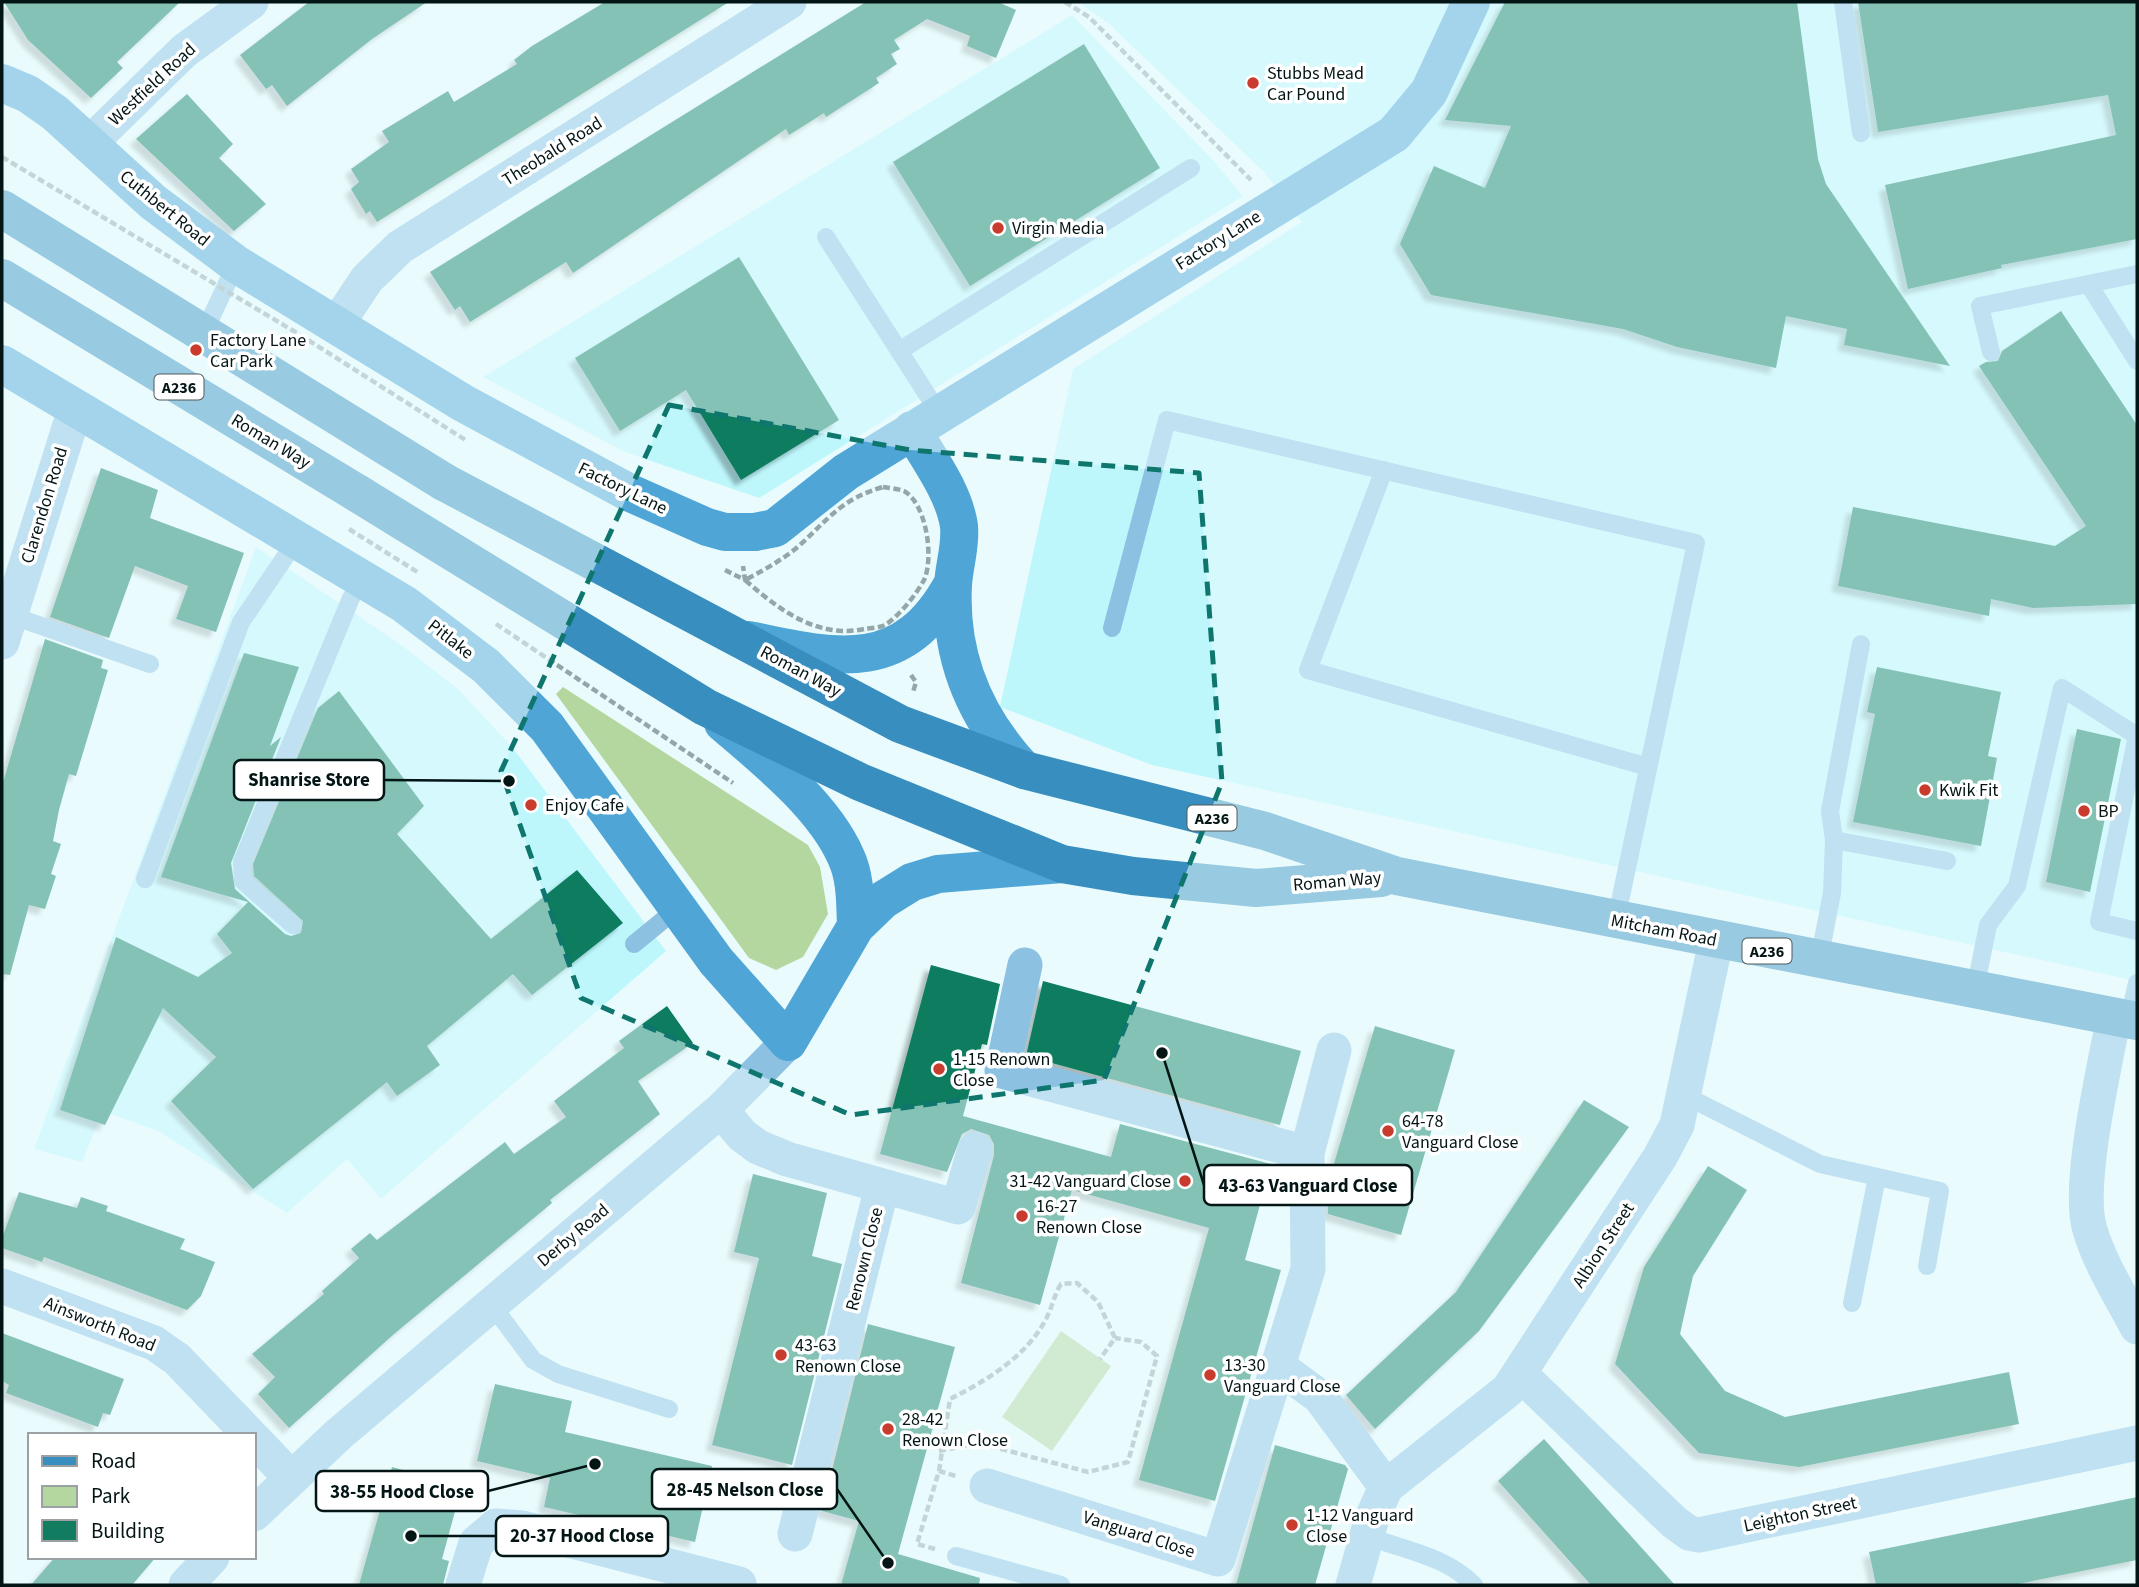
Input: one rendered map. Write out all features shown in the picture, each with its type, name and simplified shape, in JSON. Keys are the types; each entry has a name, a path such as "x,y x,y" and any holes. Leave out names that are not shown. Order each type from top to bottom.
{"main road":[{"name":"Roman Way","path":"2,209 444,482 900,724 1024,770 1265,831 1397,876"},
{"name":"Roman Way","path":"2,278 427,556 705,707 860,782 1062,864 1133,876 1256,888 1397,876"},
{"name":"Mitcham Road","path":"1397,876 1975,990 2129,1010"}],"street":[{"name":"Westfield Road","path":"89,144 184,51 251,2"},
{"name":"Theobald Road","path":"337,324 367,279 400,247 789,2"},
{"name":"Factory Lane","path":"337,324 463,403 628,492 707,527 741,533 775,528 846,472 926,421 1268,209 1380,144 1406,122 1429,92 1471,2"},
{"name":"Cuthbert Road","path":"2,83 38,100 153,202 236,264 337,324"},
{"name":"Pitlake","path":"2,364 363,579 461,645 531,710 581,769 727,975 788,1042"},
{"name":"Clarendon Road","path":"6,629 75,409"},
{"path":"926,421 959,525 959,558 953,583 954,624 971,696 991,731 1024,770"},
{"path":"737,637 833,654 867,654 895,646 918,630 939,608 953,583"},
{"path":"705,707 778,769 817,813 846,857 854,890 856,926"},
{"name":"Derby Road","path":"256,1512 290,1477 721,1110 788,1042 856,926 883,900 912,882 965,869 1062,864"},
{"name":"Albion Street","path":"1386,1486 1498,1399 1520,1374 1660,1157 1677,1125 1716,941"},
{"path":"1025,965 1002,1071 1307,1153"},
{"path":"2129,1010 2087,1176 2086,1214 2095,1244 2137,1327"},
{"name":"Vanguard Close","path":"987,1486 1218,1559 1308,1269 1307,1153 1334,1050"},
{"name":"Renown Close","path":"721,1110 758,1147 787,1160 958,1207 975,1149"},
{"name":"Renown Close","path":"795,1534 882,1187"},
{"name":"Ainsworth Road","path":"2,1286 154,1343 177,1359 248,1433"},
{"path":"1278,1366 1320,1397 1386,1486 1378,1501 1353,1585"},
{"name":"Leighton Street","path":"1520,1374 1689,1534 1699,1535 2137,1443"},
{"path":"256,1441 290,1477"},
{"path":"463,1585 476,1543 496,1526 522,1528 739,1584"},
{"path":"186,1585 210,1559"}],"lane":[{"path":"1843,2 1861,132"},
{"path":"899,351 1191,168"},
{"path":"827,237 899,351 926,421"},
{"path":"196,350 236,264"},
{"path":"1991,352 1980,306 2137,274"},
{"path":"2089,285 2137,361"},
{"path":"1112,628 1167,420 1696,543 1616,920"},
{"path":"1384,470 1308,670 1648,766"},
{"path":"145,879 241,622 296,541"},
{"path":"293,925 243,881 242,862 351,598 363,579"},
{"path":"6,629 150,664"},
{"path":"1819,960 1832,893 1833,840 1830,811 1861,644"},
{"path":"1975,990 1988,925 2017,886 2062,688 2137,736 2099,922 2137,931"},
{"path":"1833,840 1947,861"},
{"path":"634,944 679,907"},
{"path":"1684,1096 1820,1164 1940,1191 1927,1266"},
{"path":"1852,1303 1877,1177"},
{"path":"492,1305 533,1360 558,1374 669,1409"},
{"path":"1367,1536 1442,1561 1459,1570 1474,1585"},
{"path":"956,1556 1061,1585"}],"path":[{"path":"1065,2 1089,17 1189,115 1253,182 1268,209"},
{"path":"2,157 297,333 467,441"},
{"path":"745,580 771,603 808,625 853,631 884,625 905,606 925,579 928,545 924,519 916,503 904,491"},
{"path":"427,556 431,581"},
{"path":"489,619 741,788"},
{"path":"906,666 916,682 912,694"},
{"path":"956,1556 917,1544 939,1471 939,1451 950,1399 984,1382 1026,1347 1046,1318 1052,1299 1061,1284 1077,1283 1098,1302 1115,1338"},
{"path":"1100,1359 1115,1338"},
{"path":"939,1451 979,1443 1087,1472 1128,1462 1157,1356 1140,1342 1115,1338"},
{"path":"939,1471 987,1486"}],"highlighted area":[{"path":"669,405 910,450 1199,473 1222,782 1104,1080 851,1115 581,998 501,771"}],"shaded area":[{"path":"1078,2 2137,2 2137,981 1152,765 1000,707 1073,369 1302,222 1265,173 1108,23"},
{"path":"1072,15 1212,159 1243,196 759,498 625,452 483,377"},
{"path":"256,547 400,644 457,688 512,747 666,951 381,1199 347,1159 287,1213 160,1132 103,1111 82,1162 34,1149"}],"green space":[{"path":"563,687 808,845 820,867 828,914 803,957 776,970 749,958 556,694"},
{"path":"1061,1331 1111,1366 1052,1451 1002,1417"}],"building":[{"path":"4,2 180,2 117,62 123,68 91,98 28,40"},
{"path":"309,2 427,2 372,39 287,106 272,85 266,89 240,55"},
{"path":"605,2 729,2 377,222 370,211 366,214 351,189 359,182 351,169 389,142 382,131 448,91 454,102 517,64 514,60 532,46"},
{"path":"866,2 998,2 1016,10 996,58 967,46 970,36 927,19 894,40 900,49 891,54 897,64 876,78 879,83 826,117 824,113 789,135 786,129 573,273 566,262 470,322 460,306 455,310 430,272"},
{"path":"1505,2 1797,2 1818,159 1826,184 1950,366 1844,345 1847,329 1786,316 1776,368 1677,347 1623,329 1431,295 1400,244 1434,166 1485,188 1511,126 1445,120"},
{"path":"1858,2 2137,2 2137,239 2001,265 2002,268 1908,289 1885,185 2116,135 2108,95 1878,132"},
{"path":"1084,44 1160,168 970,286 893,162"},
{"path":"187,94 233,144 219,158 266,204 234,231 136,139"},
{"path":"739,257 839,420 741,480 686,390 620,431 575,358"},
{"path":"2061,311 2137,425 2137,604 2033,608 1991,599 1989,616 1838,586 1853,507 2055,546 2086,526 1979,366 1998,361 2002,351"},
{"path":"101,468 158,490 150,518 244,553 216,632 176,619 188,586 135,566 109,638 50,617"},
{"path":"45,639 103,660 101,668 108,670 76,776 69,774 59,810 53,841 61,844 51,874 56,876 45,909 29,905 10,975 2,974 2,786"},
{"path":"244,653 299,667 270,746 281,737 231,863 235,889 285,934 291,936 301,933 303,921 254,876 253,864 318,708 339,691 424,806 397,834 491,939 577,870 623,923 532,995 513,974 427,1046 440,1065 397,1096 387,1082 253,1189 171,1101 216,1057 163,1008 105,1125 60,1110 116,937 198,977 232,953 217,934 248,902 161,877"},
{"path":"1877,667 2001,692 1988,756 1997,758 1981,846 1853,822 1875,714 1867,712"},
{"name":"BP","path":"2077,729 2121,739 2090,892 2046,882"},
{"path":"931,965 1000,984 987,1045 982,1044 963,1116 1111,1157 1120,1124 1271,1164 1245,1260 1281,1270 1215,1501 1139,1480 1209,1228 1072,1190 1040,1305 961,1283 994,1155 994,1144 989,1135 971,1129 962,1134 947,1172 880,1154"},
{"path":"1043,981 1301,1051 1280,1125 1026,1056"},
{"path":"667,1006 693,1043 638,1081 660,1114 550,1200 552,1203 394,1334 289,1428 258,1394 275,1377 252,1354 324,1294 322,1291 359,1258 351,1249 370,1233 377,1240 505,1142 514,1154 566,1117 554,1101 624,1048 619,1041"},
{"name":"64-78 Vanguard Close","path":"1375,1026 1455,1050 1401,1235 1328,1214 1327,1187"},
{"path":"1584,1100 1629,1127 1479,1331 1375,1429 1346,1395 1456,1292"},
{"path":"1708,1166 1747,1190 1693,1276 1680,1334 1725,1391 1785,1417 2009,1372 2019,1424 1799,1467 1699,1453 1615,1364 1644,1267"},
{"name":"43-63 Renown Close","path":"753,1174 827,1193 812,1256 842,1264 792,1465 712,1445 759,1258 734,1252"},
{"path":"19,1192 77,1208 81,1197 108,1206 106,1211 185,1239 180,1249 215,1262 201,1296 187,1310 44,1257 42,1262 2,1248 2,1238"},
{"name":"28-42 Renown Close","path":"868,1324 955,1347 898,1554 980,1578 979,1585 841,1585 859,1521 822,1511"},
{"path":"2,1333 124,1379 110,1415 103,1413 98,1427 6,1393 9,1385 2,1381"},
{"path":"495,1384 572,1401 565,1432 712,1466 695,1542 544,1507 550,1478 477,1461"},
{"path":"1544,1439 1675,1585 1591,1585 1498,1481"},
{"name":"1-12 Vanguard Close","path":"1275,1445 1345,1465 1348,1469 1315,1585 1236,1585"},
{"path":"392,1467 462,1486 442,1559 449,1561 443,1585 359,1585"},
{"path":"2137,1497 2137,1560 2013,1585 1876,1585 1869,1552"},
{"path":"53,1559 154,1559 132,1585 31,1585"}],"place":[{"name":"Stubbs Mead Car Pound","path":"1253,83"},
{"name":"Virgin Media","path":"998,228"},
{"name":"Factory Lane Car Park","path":"196,350"},
{"name":"Shanrise Store","path":"509,781"},
{"name":"Kwik Fit","path":"1925,790"},
{"name":"Enjoy Cafe","path":"531,805"},
{"name":"BP","path":"2084,811"},
{"name":"43-63 Vanguard Close","path":"1162,1053"},
{"name":"1-15 Renown Close","path":"939,1069"},
{"name":"64-78 Vanguard Close","path":"1388,1131"},
{"name":"31-42 Vanguard Close","path":"1185,1181"},
{"name":"16-27 Renown Close","path":"1022,1216"},
{"name":"43-63 Renown Close","path":"781,1355"},
{"name":"13-30 Vanguard Close","path":"1210,1375"},
{"name":"28-42 Renown Close","path":"888,1429"},
{"name":"38-55 Hood Close","path":"595,1464"},
{"name":"1-12 Vanguard Close","path":"1292,1525"},
{"name":"20-37 Hood Close","path":"411,1536"},
{"name":"28-45 Nelson Close","path":"888,1563"}]}
